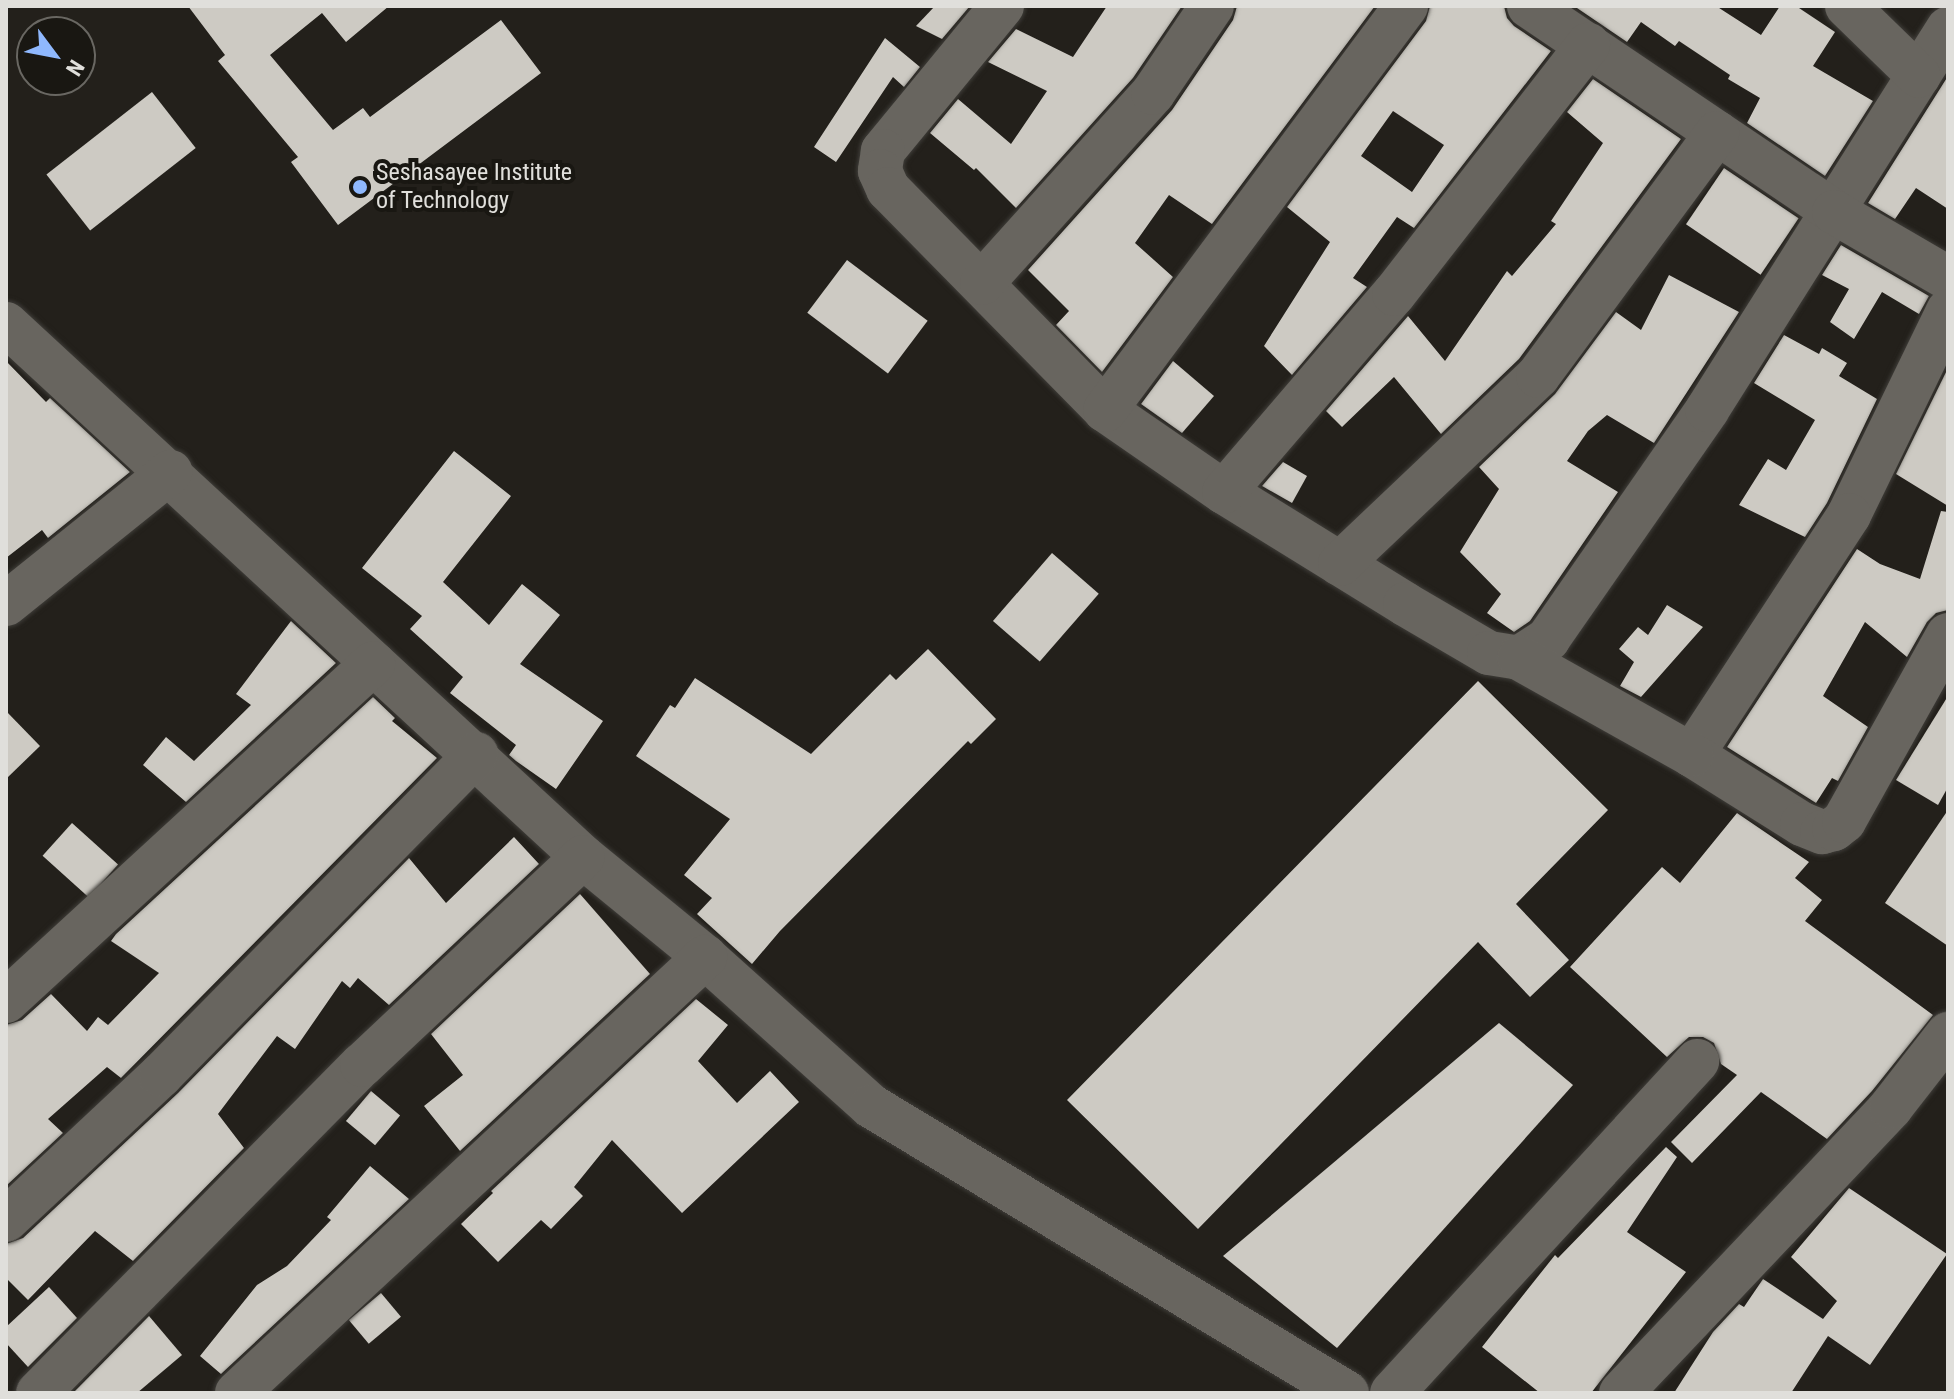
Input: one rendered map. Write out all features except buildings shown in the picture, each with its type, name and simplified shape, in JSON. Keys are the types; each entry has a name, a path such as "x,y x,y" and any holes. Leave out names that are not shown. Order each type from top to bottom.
{"street":[{"path":"1002,6 883,151 880,171 888,189 1105,410 1224,492 1489,653 1519,658 1692,755 1802,824 1822,832 1834,829 1844,821 1948,635"},
{"path":"982,283 1153,93 1212,6"},
{"path":"1105,410 1406,6"},
{"path":"1529,6 1834,212 1948,278"},
{"path":"1847,6 1919,76"},
{"path":"1519,658 1548,639 1707,410 1948,29"},
{"path":"1224,492 1394,294 1588,45"},
{"path":"1340,564 1538,376 1717,133"},
{"path":"1692,755 1849,515 1948,311"},
{"path":"6,324 476,754 583,857 705,957 871,1106 1347,1393"},
{"path":"6,604 170,472"},
{"path":"10,990 373,663"},
{"path":"6,1220 161,1075 476,754"},
{"path":"38,1393 362,1065 583,857"},
{"path":"237,1393 705,957"},
{"path":"1621,1393 1891,1107 1948,1034"},
{"path":"1392,1393 1697,1061"}],"place":[{"name":"Seshasayee Institute of Technology","path":"360,187"}]}
